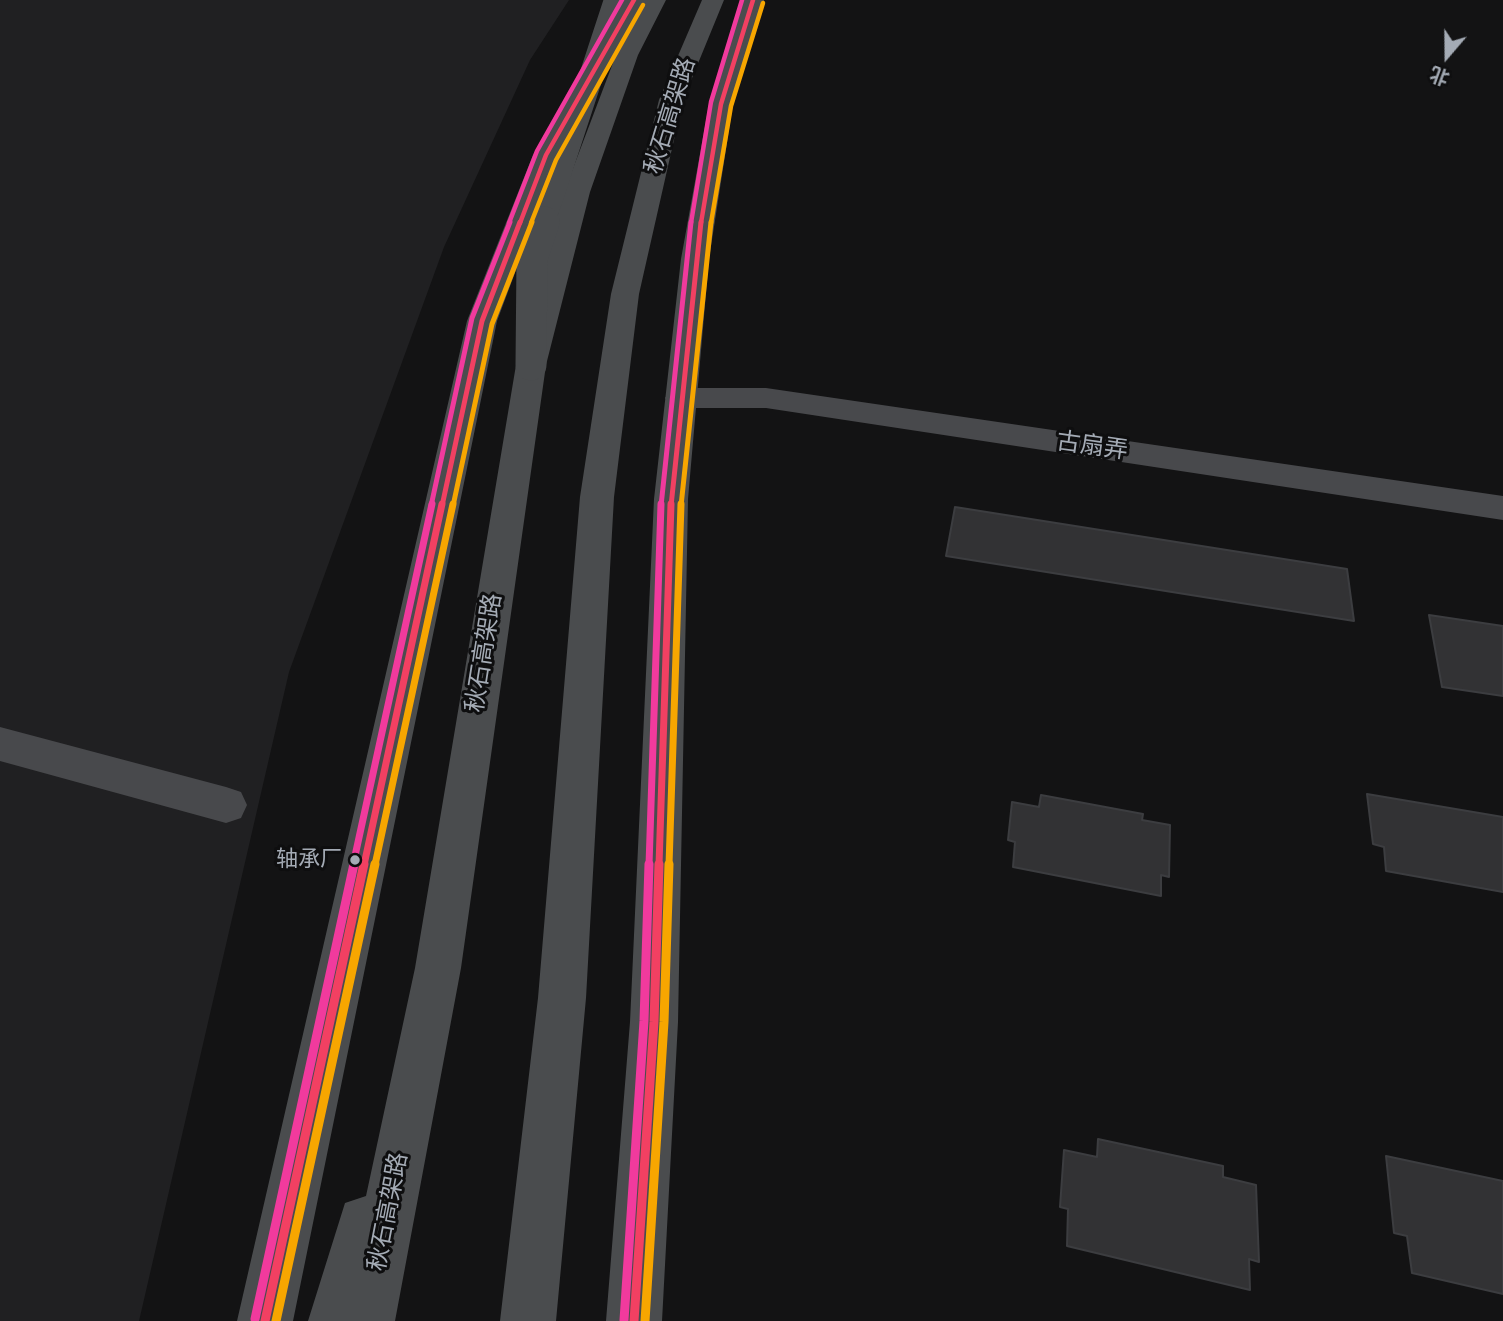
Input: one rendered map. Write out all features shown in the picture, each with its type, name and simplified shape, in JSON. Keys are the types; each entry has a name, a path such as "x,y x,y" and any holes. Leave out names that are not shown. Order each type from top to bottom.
{"main road":[{"path":"531,365 532,258 616,0"},
{"path":"265,1321 482,321 546,155 634,0"},
{"name":"秋石高架路","path":"368,1321 438,968 467,764 531,365 577,192 627,55 655,0"},
{"name":"秋石高架路","path":"528,1321 562,998 597,497 623,308 671,100 713,0"},
{"path":"634,1321 654,1022 671,499 695,259 721,104 753,0"},
{"path":"335,1321 438,968"}],"street":[{"name":"古扇弄","path":"681,398 766,398 1503,508"},
{"path":"0,744 226,805"}],"shaded area":[{"path":"0,0 569,0 530,60 444,247 289,672 139,1321 0,1321"}],"building":[{"path":"955,507 1347,569 1354,621 946,556"},
{"path":"1429,615 1503,626 1503,696 1442,687"},
{"path":"1367,794 1503,817 1503,892 1386,871 1384,847 1373,844"},
{"path":"1041,795 1143,814 1142,820 1170,825 1169,877 1161,875 1161,896 1013,867 1015,842 1008,840 1012,802 1039,807"},
{"path":"1098,1139 1223,1166 1223,1177 1256,1185 1259,1262 1249,1259 1250,1290 1067,1246 1068,1209 1060,1207 1064,1150 1097,1157"},
{"path":"1386,1156 1503,1181 1503,1294 1412,1273 1407,1236 1394,1233"}],"transit line":[{"path":"255,1319 472,318 537,151 622,0"},
{"path":"265,1321 482,321 546,155 634,0"},
{"path":"624,1320 644,1021 661,498 685,257 711,102 742,0"},
{"path":"634,1321 654,1022 671,499 695,259 721,104 753,0"},
{"path":"645,1321 664,1022 681,500 705,260 731,106 763,3"},
{"path":"276,1321 492,324 556,160 643,5"}],"place":[{"name":"轴承厂","path":"355,860"}]}
